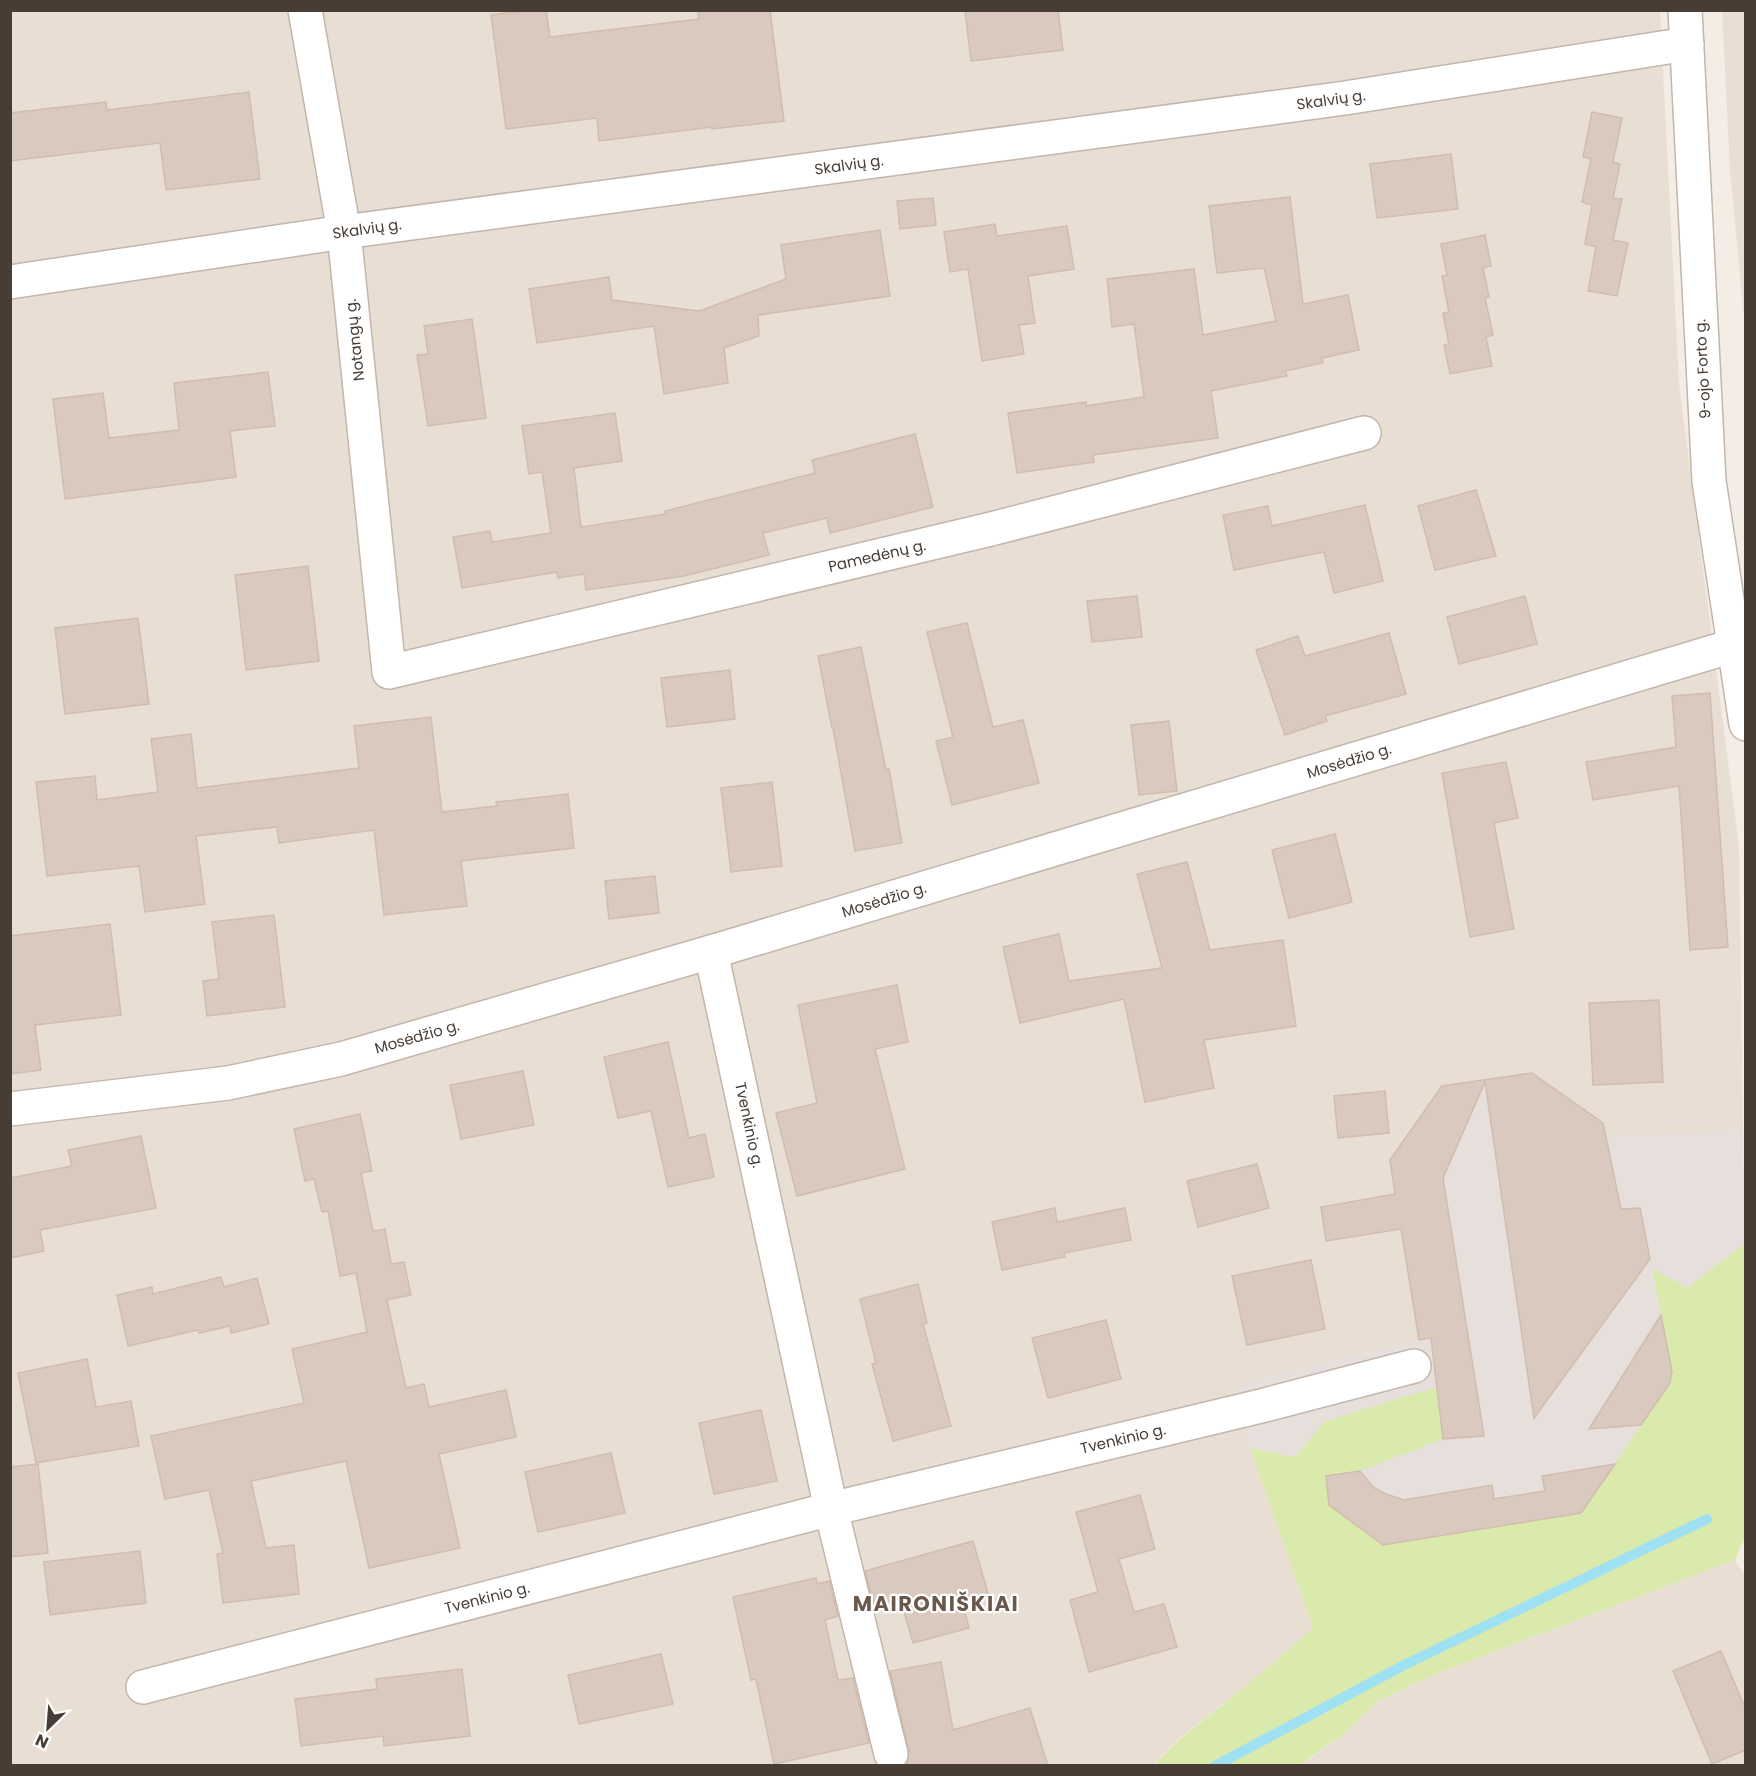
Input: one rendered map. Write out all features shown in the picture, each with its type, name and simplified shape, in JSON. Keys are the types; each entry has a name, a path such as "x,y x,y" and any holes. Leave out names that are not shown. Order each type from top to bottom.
{"street":[{"name":"Notangų g.","path":"305,10 344,232 389,672"},
{"name":"9-ojo Forto g.","path":"1685,10 1709,482 1739,644 1746,724"},
{"name":"Skalvių g.","path":"10,282 344,232 1345,98 1687,44"},
{"name":"Pamedėnų g.","path":"389,672 991,529 1364,433"},
{"name":"Mosėdžio g.","path":"10,1109 228,1083 341,1059 711,952 1739,644"},
{"name":"Tvenkinio g.","path":"711,952 831,1509 891,1754"},
{"name":"Tvenkinio g.","path":"143,1687 831,1509 1261,1406 1414,1365"}],"shaded area":[{"path":"11,11 1660,11 1679,384 1739,846 1743,1127 1718,1133 1606,1136 1419,1340 1235,1385 1250,1448 1313,1628 1251,1682 1181,1737 1153,1765 11,1766"},
{"path":"1722,11 1745,11 1745,328 1730,170"},
{"path":"1532,1073 1603,1123 1606,1136 1718,1133 1743,1127 1745,1243 1687,1288 1652,1270 1672,1371 1670,1383 1581,1513 1383,1545 1329,1505 1326,1476 1360,1471 1325,1421 1295,1457 1250,1448 1235,1385 1419,1340 1390,1160 1442,1086"},
{"path":"1735,1560 1745,1576 1745,1765 1300,1766 1347,1731 1378,1701 1435,1674"}],"green space":[{"path":"1745,1243 1746,1535 1735,1560 1435,1674 1378,1701 1347,1731 1300,1765 1153,1766 1181,1738 1313,1628 1250,1448 1295,1457 1325,1421 1437,1387 1443,1439 1360,1471 1327,1476 1329,1505 1383,1545 1581,1513 1670,1383 1672,1371 1652,1269 1687,1288"}],"building":[{"path":"546,10 550,37 699,19 698,10 770,10 784,121 599,141 597,118 506,129 491,15"},
{"path":"965,10 1058,10 1063,50 971,61"},
{"path":"249,92 260,179 166,190 160,143 10,161 10,113 106,102 107,110"},
{"path":"1592,112 1622,118 1613,162 1620,164 1613,198 1622,199 1613,240 1628,243 1617,296 1588,291 1596,247 1585,244 1592,205 1582,202 1591,159 1583,157"},
{"path":"1451,154 1458,209 1377,218 1370,164"},
{"path":"1290,197 1303,304 1348,295 1359,350 1322,358 1323,363 1285,371 1287,376 1211,391 1218,438 1093,455 1094,462 1017,473 1008,413 1086,402 1086,406 1144,397 1134,324 1112,327 1107,279 1194,269 1203,335 1276,321 1264,268 1217,273 1209,206"},
{"path":"933,198 936,225 900,229 897,201"},
{"path":"995,224 997,236 1067,226 1074,269 1028,276 1035,323 1019,325 1024,354 982,361 968,269 950,272 944,232"},
{"path":"880,230 890,296 758,315 759,336 724,348 728,383 664,394 654,326 537,343 529,289 609,277 612,300 699,311 786,279 781,245"},
{"path":"1485,235 1491,266 1483,268 1489,297 1485,298 1493,335 1486,337 1492,366 1450,374 1444,345 1449,344 1443,313 1449,312 1442,276 1447,275 1441,244"},
{"path":"472,319 486,418 428,426 417,355 428,354 424,326"},
{"path":"268,372 275,426 230,431 236,477 65,499 53,399 103,393 109,438 179,430 174,383"},
{"path":"615,413 622,461 574,468 581,527 666,514 665,511 815,473 812,460 915,434 933,507 830,533 827,518 763,533 769,555 684,576 586,590 584,574 558,578 557,572 462,588 453,537 490,531 492,542 551,533 542,472 529,474 522,426"},
{"path":"1476,490 1496,556 1435,570 1418,506"},
{"path":"1365,505 1383,581 1334,593 1324,552 1234,570 1223,515 1268,506 1272,526"},
{"path":"308,566 319,661 246,670 235,575"},
{"path":"1137,596 1142,637 1092,642 1087,601"},
{"path":"1525,596 1537,644 1459,664 1447,617"},
{"path":"138,618 149,704 65,714 55,628"},
{"path":"967,623 993,727 1023,720 1039,783 952,805 936,741 953,737 927,632"},
{"path":"1389,633 1406,694 1325,716 1327,721 1285,735 1256,650 1298,636 1305,656"},
{"path":"861,647 886,770 889,769 902,843 855,851 818,656"},
{"path":"730,670 735,719 667,727 661,678"},
{"path":"1710,693 1728,947 1690,950 1679,786 1593,800 1586,762 1676,747 1672,696"},
{"path":"431,717 442,812 497,806 496,802 568,794 574,848 461,861 467,906 384,915 374,830 279,843 277,827 196,836 205,904 145,912 139,866 47,876 36,782 95,776 97,800 158,792 151,739 191,734 197,788 359,768 354,726"},
{"path":"1169,721 1177,791 1139,795 1131,725"},
{"path":"1506,762 1518,818 1494,823 1514,929 1470,937 1442,773"},
{"path":"772,782 782,866 731,872 721,788"},
{"path":"1335,834 1352,902 1289,918 1272,850"},
{"path":"1187,862 1210,950 1283,940 1296,1026 1204,1040 1214,1088 1145,1102 1124,999 1020,1023 1003,947 1059,934 1069,981 1162,968 1137,874"},
{"path":"655,876 659,913 609,919 605,881"},
{"path":"274,915 285,1007 207,1016 203,981 219,979 212,922"},
{"path":"110,924 121,1015 35,1025 41,1070 10,1074 10,936"},
{"path":"897,985 908,1042 875,1049 905,1169 797,1196 776,1113 817,1103 798,1005"},
{"path":"1659,1000 1663,1082 1593,1085 1589,1003"},
{"path":"668,1042 689,1138 705,1134 714,1177 668,1187 651,1111 618,1118 604,1057"},
{"path":"523,1071 534,1125 461,1139 450,1085"},
{"path":"1532,1073 1603,1123 1621,1209 1640,1208 1650,1259 1534,1418 1485,1082 1443,1178 1484,1436 1443,1439 1431,1338 1419,1340 1401,1229 1326,1241 1321,1207 1395,1194 1390,1160 1442,1086"},
{"path":"1385,1091 1389,1133 1338,1138 1334,1096"},
{"path":"360,1114 372,1171 361,1173 373,1231 385,1229 391,1264 404,1262 411,1295 387,1300 406,1388 424,1384 429,1407 506,1390 516,1437 439,1454 460,1548 369,1568 346,1461 251,1481 266,1548 294,1545 299,1594 223,1603 217,1554 223,1553 209,1490 165,1499 151,1436 304,1403 292,1349 367,1332 356,1273 340,1276 328,1211 322,1212 314,1179 305,1181 294,1129"},
{"path":"141,1136 156,1208 40,1230 44,1251 10,1258 10,1178 72,1166 68,1150"},
{"path":"1257,1164 1269,1208 1198,1227 1187,1181"},
{"path":"1055,1208 1057,1222 1125,1208 1131,1240 1064,1253 1065,1257 1002,1270 992,1222"},
{"path":"1311,1260 1325,1329 1247,1345 1232,1276"},
{"path":"221,1277 224,1287 257,1278 269,1324 231,1333 230,1326 199,1333 198,1330 128,1346 117,1295 152,1287 153,1294"},
{"path":"918,1284 927,1323 923,1324 951,1426 893,1441 872,1364 876,1363 860,1299"},
{"path":"1661,1315 1672,1371 1670,1383 1641,1425 1589,1429"},
{"path":"1106,1320 1121,1379 1048,1398 1032,1338"},
{"path":"87,1359 96,1407 131,1401 139,1446 36,1463 18,1373"},
{"path":"761,1410 777,1481 714,1494 699,1423"},
{"path":"611,1453 625,1513 538,1532 525,1472"},
{"path":"38,1464 48,1553 10,1557 10,1467"},
{"path":"1615,1464 1581,1513 1383,1545 1329,1505 1326,1476 1360,1471 1373,1487 1404,1500 1492,1485 1494,1499 1545,1491 1542,1476"},
{"path":"1140,1495 1155,1549 1119,1559 1134,1612 1164,1604 1177,1647 1089,1672 1070,1600 1098,1592 1076,1512"},
{"path":"973,1541 989,1597 963,1604 969,1628 913,1643 900,1598 874,1606 865,1571"},
{"path":"140,1551 146,1603 50,1615 44,1562"},
{"path":"816,1578 817,1584 829,1581 838,1616 825,1620 838,1680 853,1678 869,1743 774,1764 756,1679 751,1680 733,1597"},
{"path":"1721,1651 1746,1710 1746,1750 1712,1764 1673,1671"},
{"path":"661,1654 673,1704 579,1724 568,1675"},
{"path":"941,1662 953,1730 1030,1708 1048,1766 907,1766 909,1750 890,1671"},
{"path":"462,1669 470,1736 384,1746 383,1736 301,1746 295,1699 377,1689 376,1679"}],"waterway":[{"path":"1215,1766 1404,1665 1707,1519"}],"district":[{"name":"MAIRONIŠKIAI","path":"936,1604"}]}
